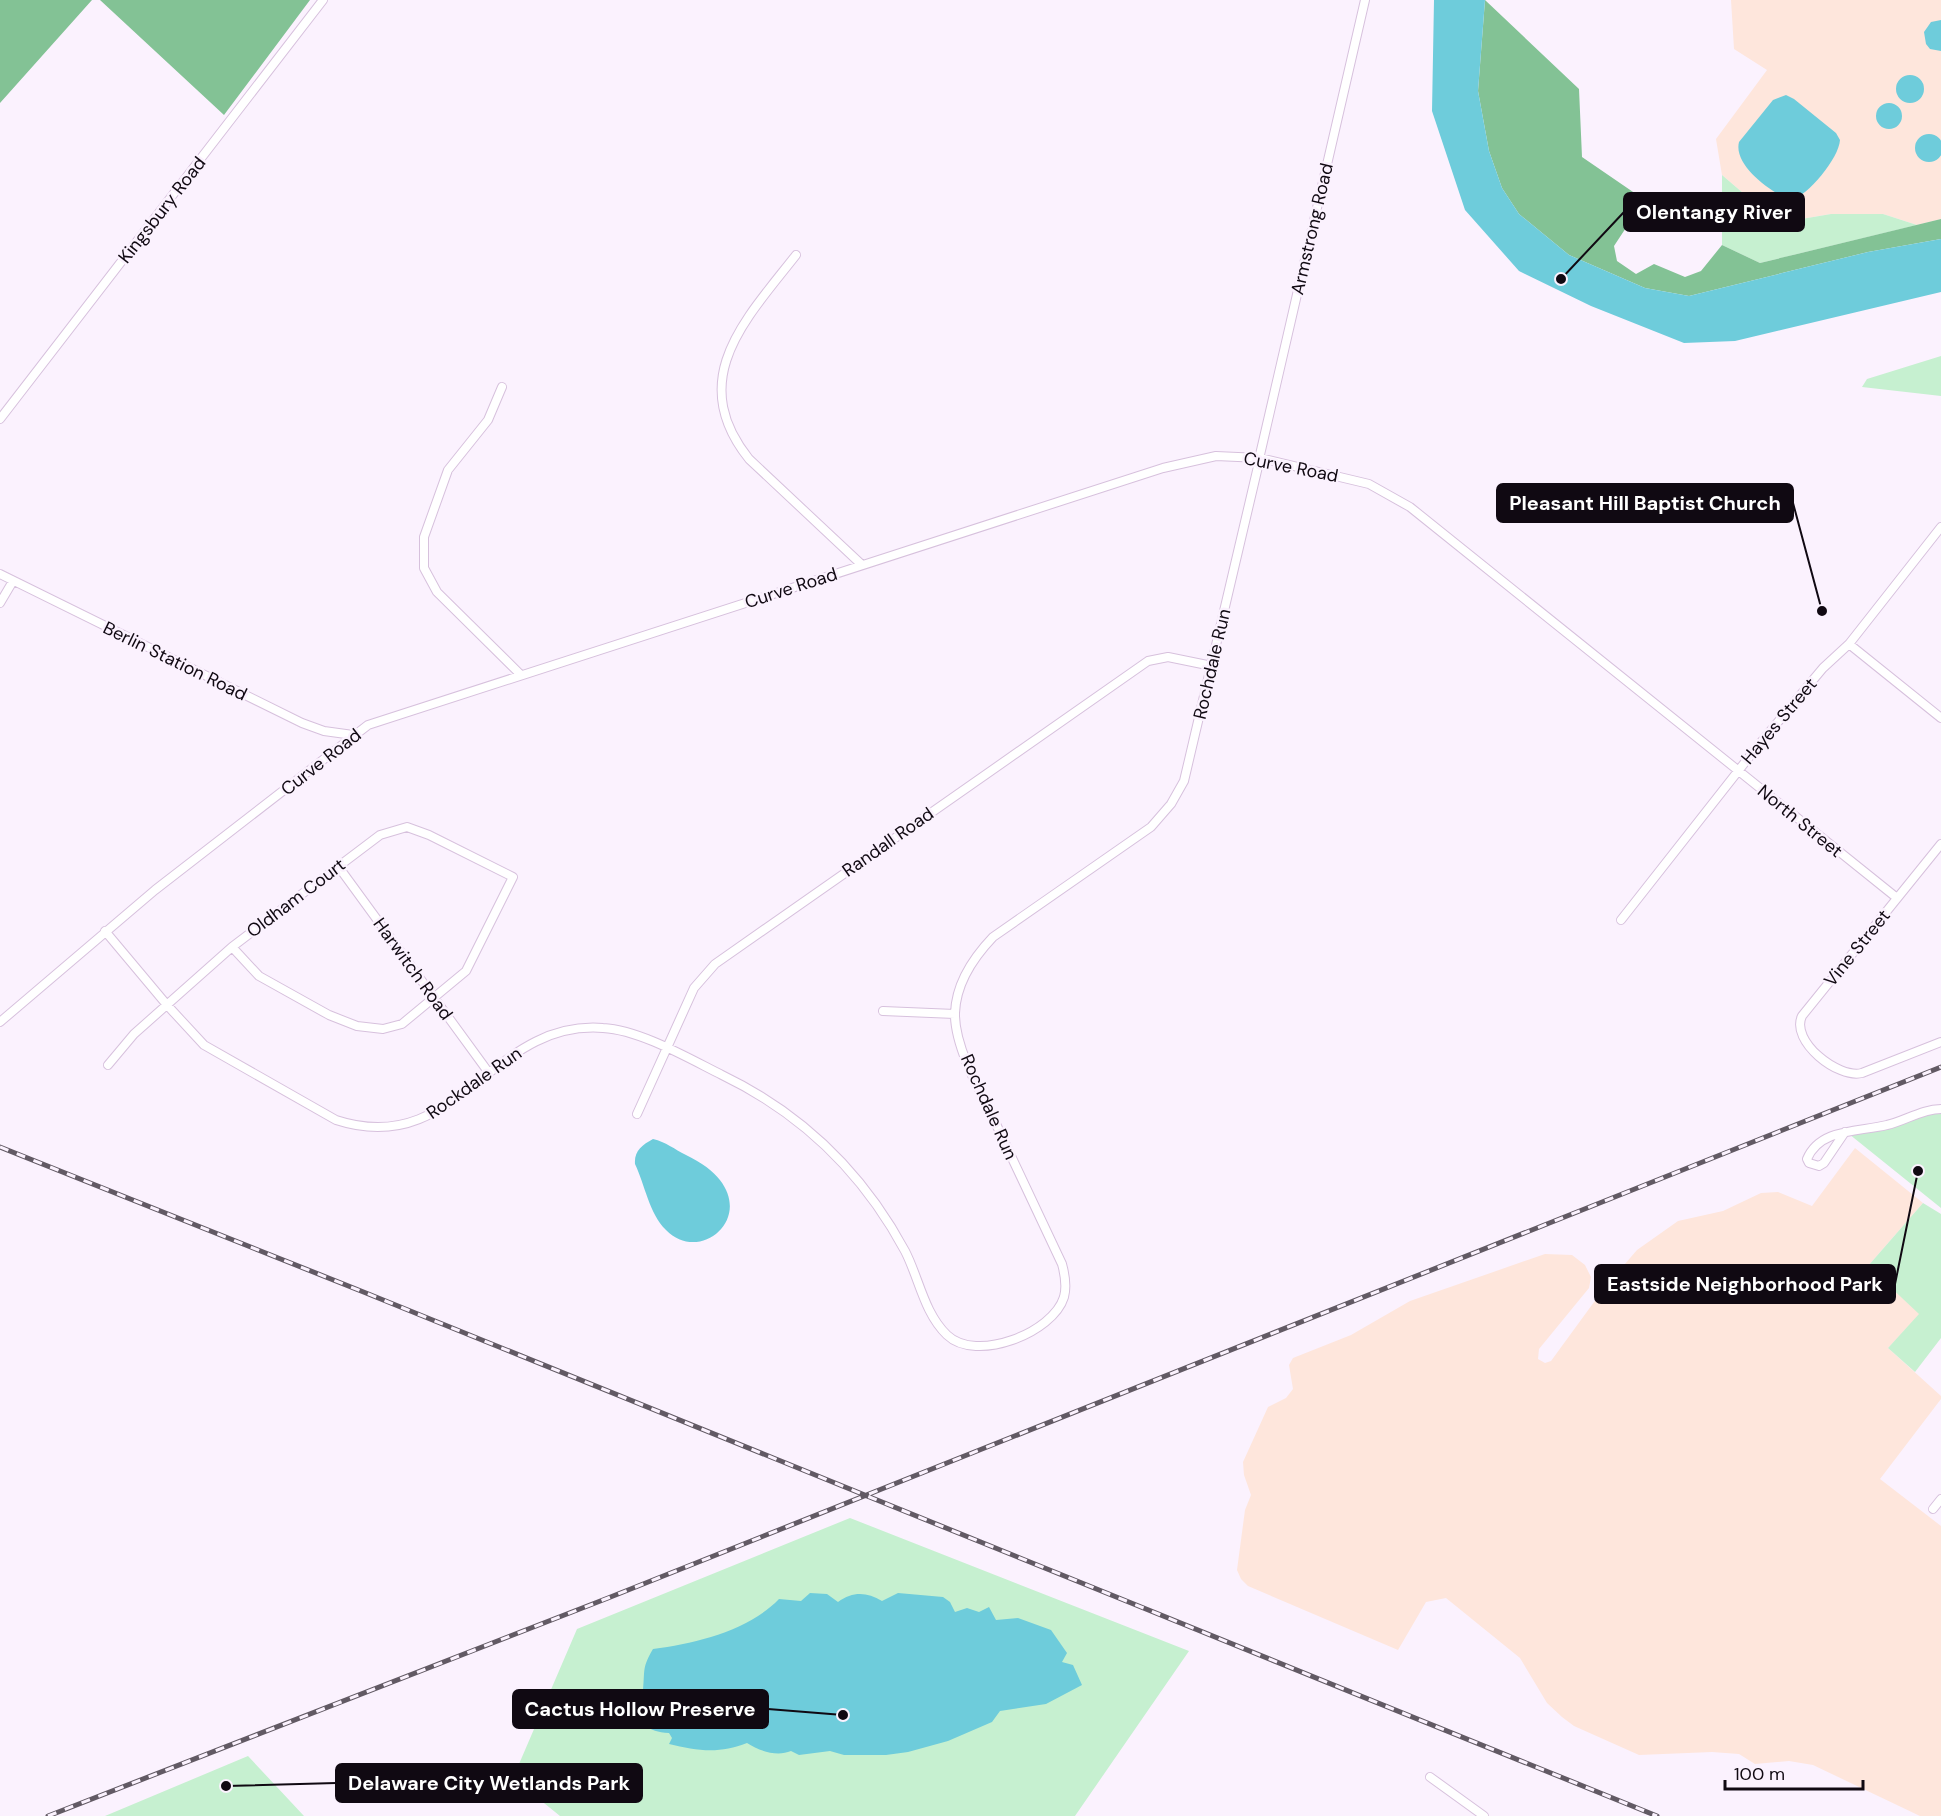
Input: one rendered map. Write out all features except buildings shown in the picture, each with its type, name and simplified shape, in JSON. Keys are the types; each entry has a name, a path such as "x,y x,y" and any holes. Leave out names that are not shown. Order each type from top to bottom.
{"street":[{"name":"Kingsbury Road","path":"0,419 323,0"},
{"name":"Armstrong Road","path":"1260,459 1365,0"},
{"path":"796,255 742,325 728,352 721,384 725,417 739,447 749,459 862,565"},
{"path":"502,387 488,420 448,470 424,537 424,568 437,592 520,674"},
{"name":"Curve Road","path":"0,1022 105,931 368,725 520,674 1190,460 1224,455 1260,459 1370,484 1396,497 1620,675"},
{"name":"Rochdale Run","path":"724,1076 779,1106 835,1154 871,1196 905,1252 936,1322 949,1337 967,1346 986,1348 1040,1329 1052,1317 1064,1298 1066,1280 1062,1264 964,1056 954,1014 963,976 976,956 993,937 1151,827 1171,804 1184,781 1260,459"},
{"name":"Hayes Street","path":"1621,920 1823,668 1849,644 1938,536 1941,527"},
{"name":"Berlin Station Road","path":"0,574 302,723 324,731 353,735"},
{"path":"0,603 13,581"},
{"path":"1849,644 1941,718"},
{"name":"Randall Road","path":"637,1113 703,976 715,964 766,926 1148,661 1168,657 1212,666"},
{"name":"North Street","path":"1620,675 1897,898"},
{"name":"Oldham Court","path":"108,1065 134,1034 232,947 380,835 407,827 429,835 513,878 466,971 434,998"},
{"name":"Vine Street","path":"1941,844 1800,1021 1801,1034 1820,1055 1836,1067 1857,1074 1941,1042"},
{"name":"Harwitch Road","path":"338,866 489,1073"},
{"name":"Rockdale Run","path":"105,931 166,1005 204,1045 336,1120 353,1126 384,1129 406,1125 424,1118 534,1042 566,1030 602,1028 617,1030 666,1049 724,1076"},
{"path":"232,947 259,976 329,1015 357,1026 383,1029 402,1024 434,998"},
{"path":"883,1011 954,1014"},
{"path":"1845,1132 1824,1163 1819,1166 1809,1164 1811,1150 1819,1142 1845,1132 1888,1125 1930,1110 1941,1109"},
{"path":"1933,1509 1941,1499"},
{"path":"1430,1777 1484,1816"}],"shaded area":[{"path":"1731,0 1941,0 1941,219 1917,225 1883,214 1831,214 1778,223 1722,175 1716,139 1767,70 1734,49"},
{"path":"1855,1148 1923,1203 1868,1266 1920,1314 1888,1348 1941,1396 1880,1479 1941,1526 1941,1816 1920,1816 1813,1765 1789,1761 1755,1764 1739,1754 1712,1752 1639,1755 1574,1726 1562,1717 1547,1703 1520,1658 1446,1598 1426,1602 1398,1650 1248,1586 1241,1579 1237,1570 1245,1510 1251,1495 1244,1475 1243,1462 1268,1407 1286,1398 1293,1389 1289,1365 1293,1358 1351,1335 1410,1301 1545,1254 1572,1255 1585,1265 1591,1277 1589,1288 1539,1349 1538,1359 1545,1363 1551,1361 1605,1287 1637,1250 1678,1221 1723,1211 1761,1193 1778,1192 1812,1206"}],"green space":[{"path":"0,0 92,0 0,103"},
{"path":"100,0 310,0 224,115"},
{"path":"1485,0 1579,89 1582,157 1636,194 1641,205 1614,246 1617,261 1636,274 1654,264 1685,277 1701,271 1722,245 1760,263 1941,219 1941,239 1868,252 1689,296 1645,288 1569,255 1519,214 1502,188 1489,151 1478,91"},
{"path":"1722,175 1778,223 1831,214 1883,214 1917,225 1760,263 1722,245"},
{"path":"1941,356 1941,396 1862,387 1867,379"},
{"path":"1941,1112 1941,1208 1849,1134"},
{"path":"1923,1203 1941,1214 1941,1338 1915,1372 1888,1348 1919,1314 1868,1266"},
{"path":"850,1518 1189,1651 1075,1816 560,1816 513,1778 577,1629"},
{"path":"248,1756 304,1816 105,1816"}],"water":[{"path":"1434,0 1485,0 1478,91 1489,151 1502,188 1519,214 1569,255 1645,288 1689,296 1868,252 1941,239 1941,292 1735,341 1684,343 1591,306 1519,271 1465,210 1432,111"},
{"path":"1941,20 1941,51 1930,49 1926,44 1924,32 1931,22"},
{"path":"1910,75 1920,79 1924,89 1920,99 1910,103 1900,99 1896,89 1900,79"},
{"path":"1786,95 1836,133 1840,140 1829,166 1822,175 1806,191 1791,200 1764,185 1755,177 1742,160 1739,151 1739,142 1773,100"},
{"path":"1889,103 1898,107 1902,116 1898,125 1889,129 1880,125 1876,116 1880,107"},
{"path":"1929,134 1939,138 1943,148 1939,158 1929,162 1919,158 1915,148 1919,138"},
{"path":"653,1139 670,1146 713,1172 726,1191 730,1208 725,1224 714,1236 699,1242 682,1240 666,1230 660,1223 651,1207 635,1164 636,1155 640,1149"},
{"path":"810,1593 827,1594 838,1602 855,1594 871,1596 882,1601 898,1593 943,1597 950,1602 955,1612 967,1608 979,1612 989,1607 996,1620 1018,1618 1051,1630 1067,1653 1062,1662 1073,1665 1082,1685 1046,1704 1000,1711 992,1722 948,1741 908,1752 886,1755 844,1755 830,1751 799,1755 791,1751 774,1753 763,1751 747,1743 727,1749 699,1750 669,1744 672,1738 669,1733 659,1732 646,1725 641,1715 644,1673 653,1649 721,1634 752,1619 779,1599 801,1601"}],"railway":[{"path":"48,1816 608,1598 1941,1067"},
{"path":"0,1147 1657,1816"}],"place":[{"name":"Olentangy River","path":"1561,279"},
{"name":"Pleasant Hill Baptist Church","path":"1822,611"},
{"name":"Eastside Neighborhood Park","path":"1918,1171"},
{"name":"Cactus Hollow Preserve","path":"843,1715"},
{"name":"Delaware City Wetlands Park","path":"226,1786"}]}
